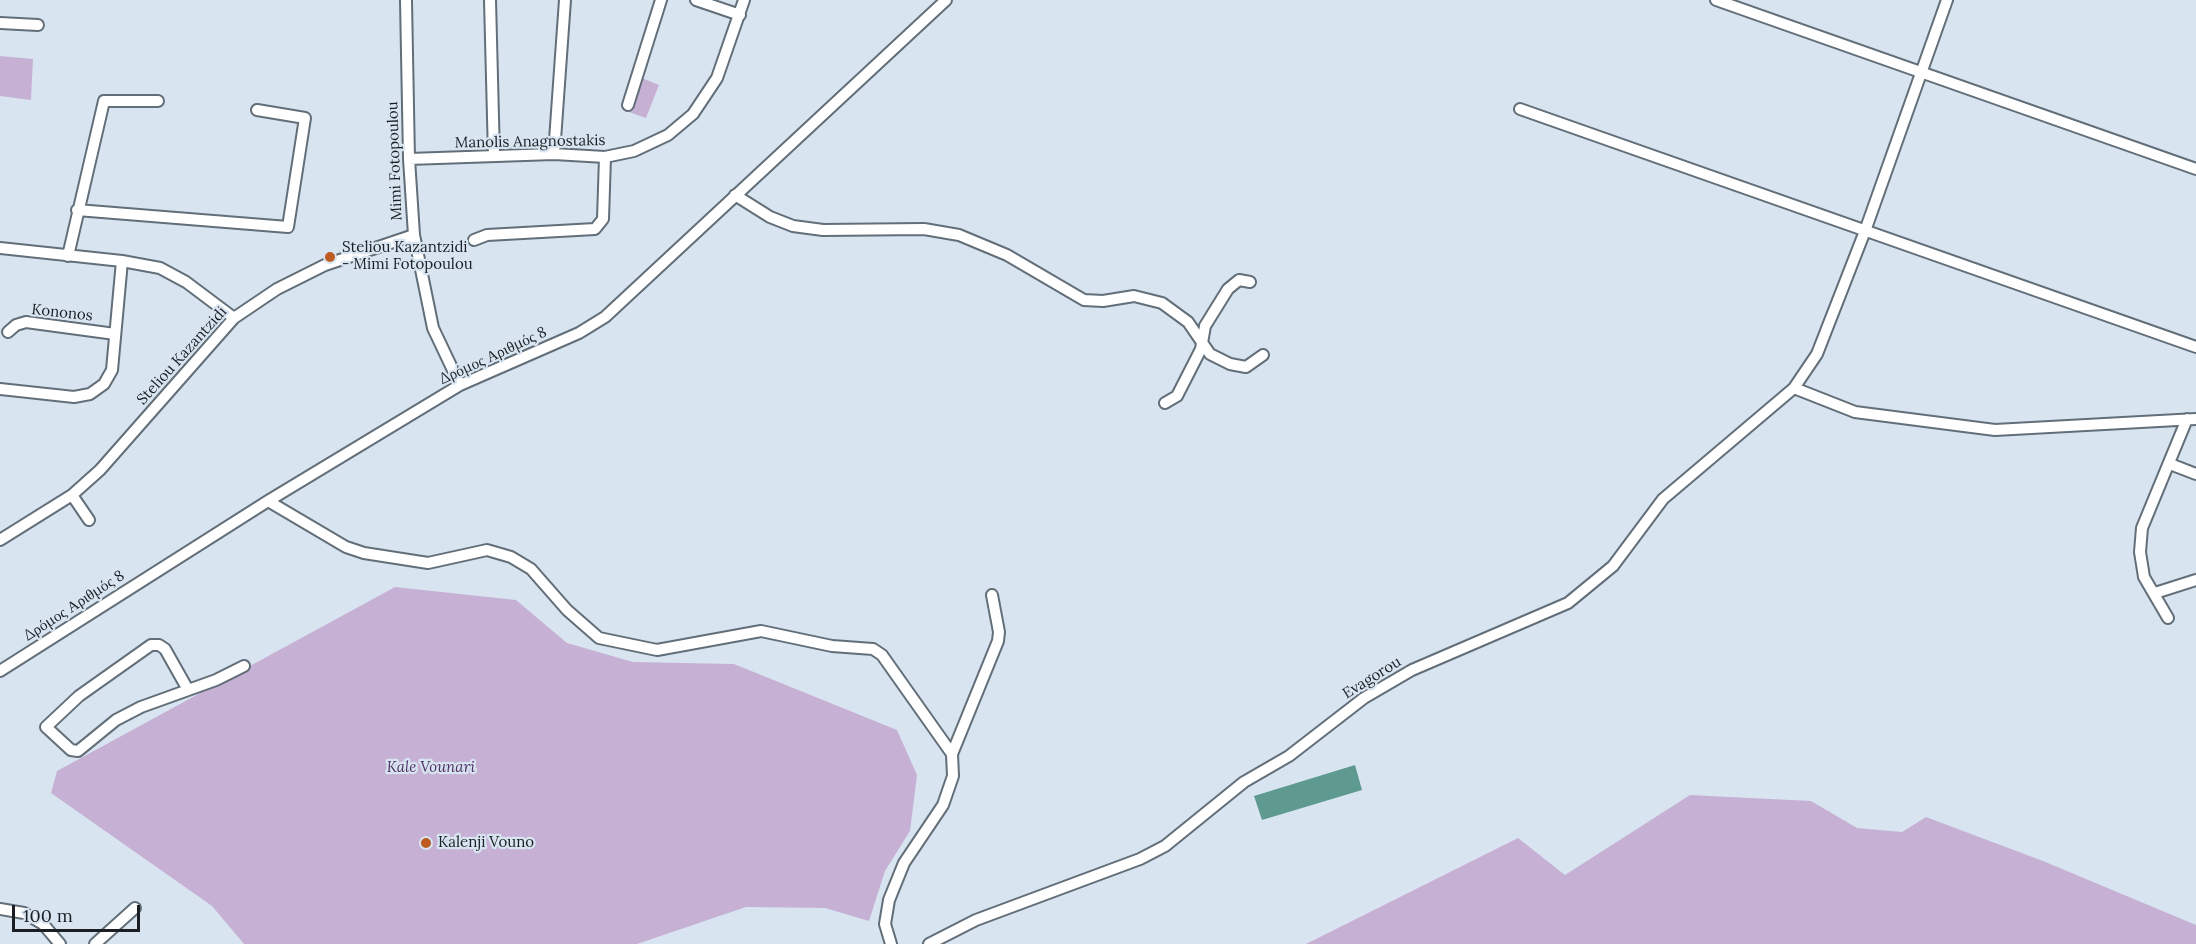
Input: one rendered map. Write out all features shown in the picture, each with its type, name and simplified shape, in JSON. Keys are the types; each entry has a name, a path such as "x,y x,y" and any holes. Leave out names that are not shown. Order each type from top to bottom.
{"street":[{"name":"Mimi Fotopoulou","path":"406,0 409,159 414,235 433,328 460,385"},
{"path":"490,0 494,156"},
{"path":"554,154 565,0"},
{"path":"628,105 661,0"},
{"path":"696,0 740,15"},
{"name":"Manolis Anagnostakis","path":"409,159 554,154 605,157 634,151 668,135 693,114 717,78 744,0"},
{"name":"Δρόμος Αριθμός 8","path":"0,671 268,501 460,385 579,333 605,316 946,0"},
{"path":"1716,0 2196,170"},
{"name":"Evagorou","path":"928,944 976,920 1140,859 1165,846 1244,782 1289,756 1364,698 1412,670 1568,603 1612,566 1663,499 1794,388 1817,354 1865,231 1947,0"},
{"path":"0,23 38,25"},
{"path":"68,256 104,101 158,102"},
{"path":"1520,109 2196,347"},
{"path":"77,210 288,227 305,118 257,111"},
{"path":"474,240 487,235 595,229 603,219 605,157"},
{"path":"735,195 770,217 793,226 823,230 924,229 959,236 1007,255 1084,300 1103,301 1134,296 1162,303 1188,322 1210,354 1239,367 1246,367 1263,355"},
{"name":"Steliou Kazantzidi","path":"0,540 72,495 100,470 234,318 277,289 325,265 414,235"},
{"path":"0,248 122,261 160,268 186,282 234,318"},
{"path":"0,389 74,397 90,394 104,384 112,370 122,261"},
{"path":"1165,403 1177,396 1203,345 1206,326 1228,289 1239,280 1250,282"},
{"name":"Kononos","path":"8,332 16,325 26,322 115,334"},
{"path":"1794,388 1855,412 1995,430 2192,419 2142,528 2140,552 2144,577 2169,618"},
{"path":"2170,464 2196,474"},
{"path":"72,495 89,520"},
{"path":"268,501 346,547 364,553 428,563 487,550 512,557 531,569 567,610 598,638 657,650 761,631 832,646 873,649 882,655 952,754"},
{"path":"2155,593 2196,580"},
{"path":"891,944 885,924 889,900 904,863 943,805 953,776 952,754 998,641 999,632 992,595"},
{"path":"187,688 165,649 159,645 151,645 79,696 46,727 71,750 78,751 116,720 187,688 216,680 244,666"},
{"path":"95,944 135,908"},
{"path":"0,909 24,913 43,924 60,944"}],"green space":[{"path":"0,56 33,59 31,100 0,96"},
{"path":"642,78 659,85 646,118 629,112"},
{"name":"Kale Vounari","path":"395,587 516,600 567,643 633,662 734,664 897,730 917,775 910,831 885,871 869,921 825,908 746,907 637,944 244,944 212,906 51,793 57,771"},
{"path":"1690,795 1811,801 1857,828 1902,832 1926,817 2043,861 2196,925 2196,944 1306,944 1518,838 1565,875"}],"shaded area":[{"path":"1355,765 1362,790 1262,820 1254,796"}],"place":[{"name":"Steliou Kazantzidi - Mimi Fotopoulou","path":"330,257"},
{"name":"Kalenji Vouno","path":"426,843"}]}
